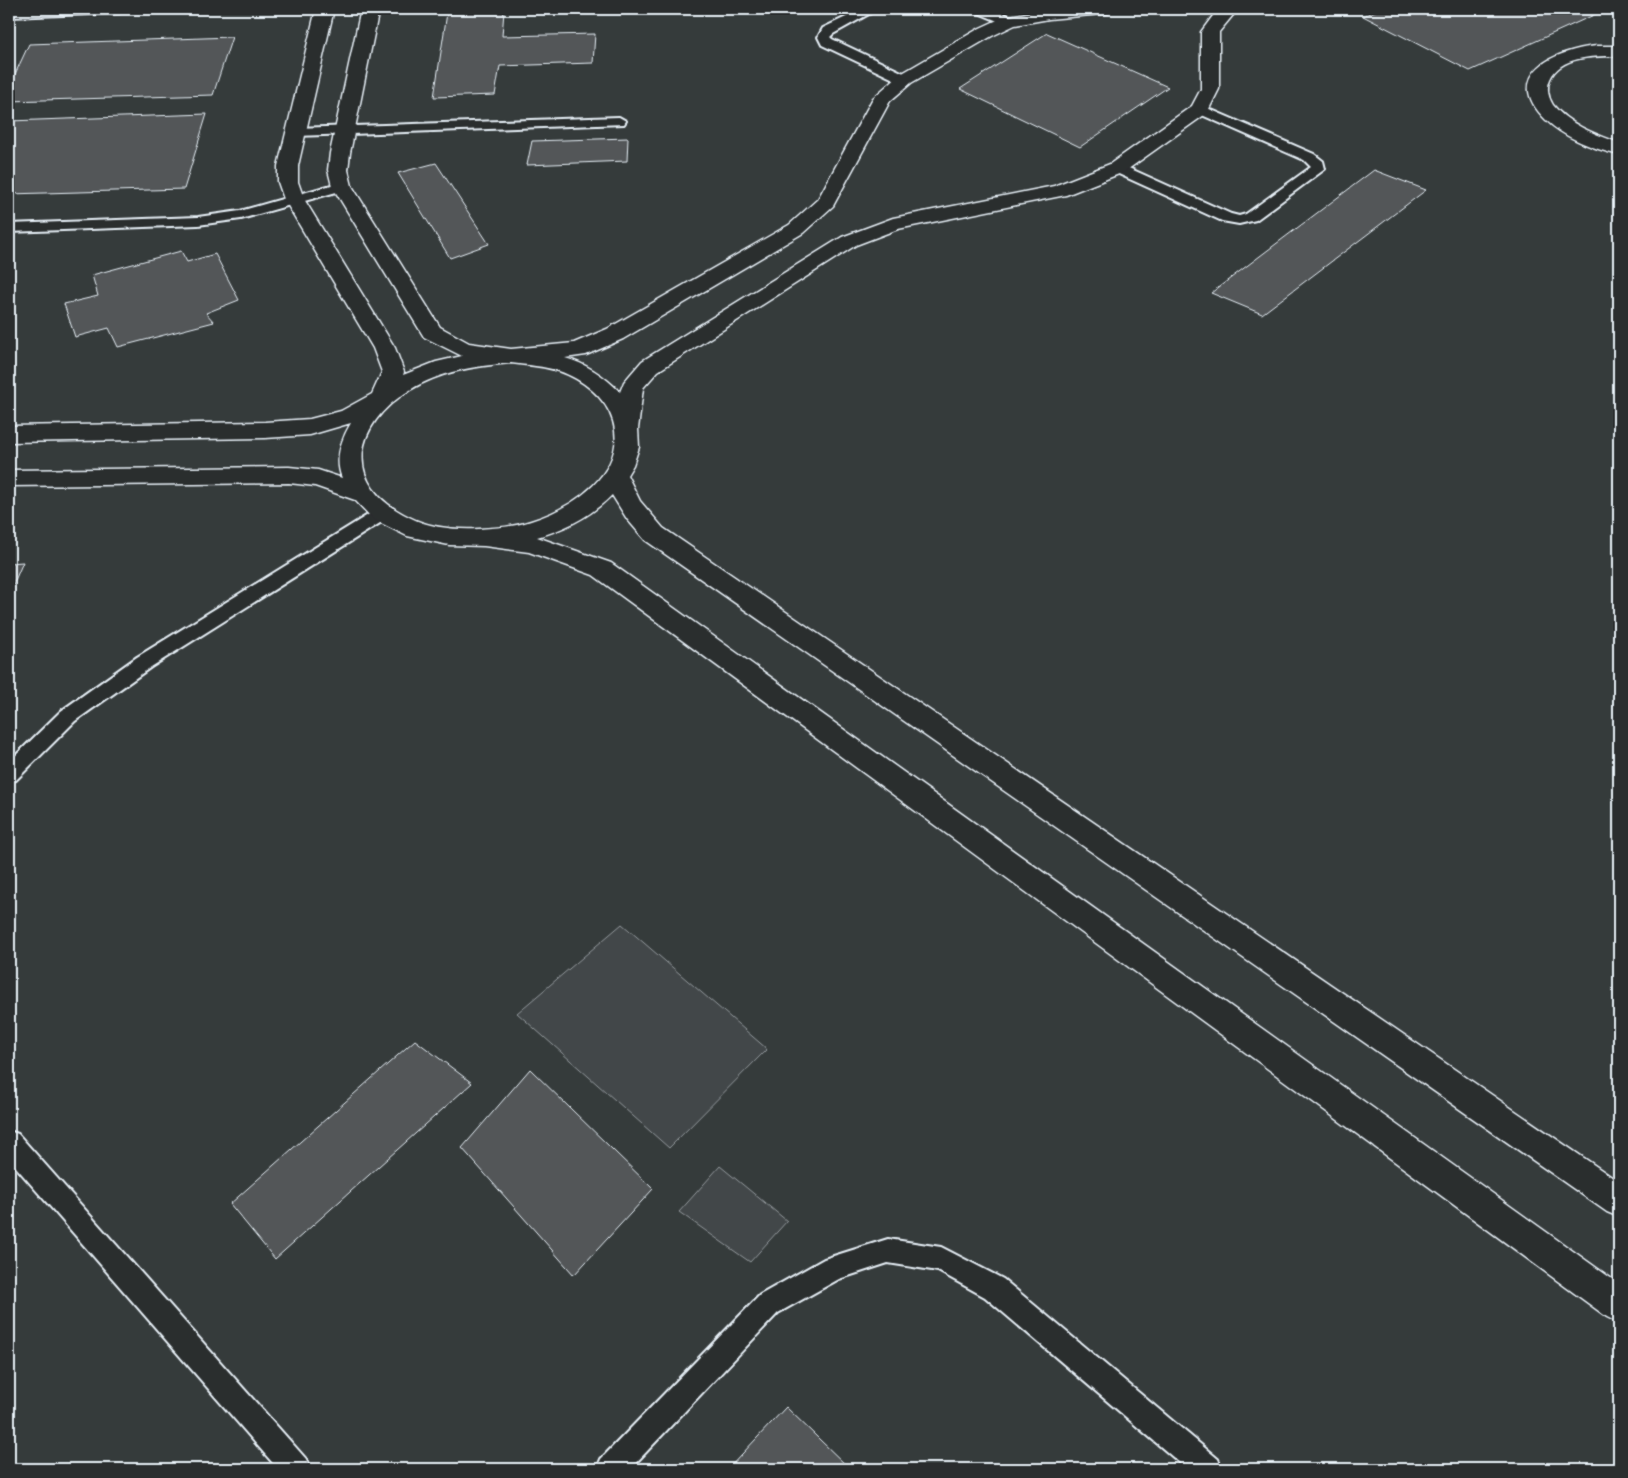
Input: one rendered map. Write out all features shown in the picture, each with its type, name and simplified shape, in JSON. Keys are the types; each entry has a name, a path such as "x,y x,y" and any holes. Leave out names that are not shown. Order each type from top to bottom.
{"street":[{"path":"325,9 288,166 288,182 294,199 384,348 393,372 381,399 362,422 351,446 351,471 361,494 382,514 411,529 447,537 486,538 532,544 602,569 1619,1306"},
{"path":"370,9 338,170 342,186 432,332 463,349 546,360 576,370 601,385 619,404 628,427"},
{"path":"9,434 265,430 310,427 349,416 381,399 408,381 440,367 475,359 578,350 615,334 796,229 826,202 882,98 905,79 986,32 1010,22 1049,14 1102,9"},
{"path":"486,538 526,531 563,518 593,499 615,476 627,452 632,387 650,366 849,241 893,224 1060,191 1117,168 1200,109 1210,89 1210,32 1224,12 1229,9"},
{"path":"1619,51 1580,54 1556,62 1542,74 1537,90 1545,107 1564,125 1591,140 1619,149"},
{"path":"9,478 289,475 318,478 361,494"},
{"path":"615,476 625,500 654,534 1619,1201"}],"lane":[{"path":"9,12 119,9"},
{"path":"872,9 828,31 824,37 827,42 905,79"},
{"path":"980,9 1010,22"},
{"path":"1117,168 1227,218 1240,220 1251,217 1318,170 1318,164 1309,157 1200,109"},
{"path":"296,132 620,121"},
{"path":"9,228 198,221 241,215 342,186"},
{"path":"9,774 68,716 144,662 382,514"},
{"path":"9,1142 296,1469"},
{"path":"611,1469 770,1304 833,1268 888,1251 942,1259 994,1288 1208,1469"}],"shaded area":[{"path":"9,9 1619,9 1619,1469 9,1469"},
{"path":"622,924 767,1049 669,1148 517,1013"},
{"path":"720,1166 787,1221 750,1262 679,1212"}],"building":[{"path":"1380,9 1607,9 1470,71 1363,16"},
{"path":"504,11 502,36 595,34 593,63 500,66 495,95 434,97 447,13"},
{"path":"1047,33 1168,87 1080,147 960,89"},
{"path":"232,37 213,95 9,101 9,87 29,44"},
{"path":"207,114 184,189 9,194 9,121"},
{"path":"628,138 627,161 527,165 532,141"},
{"path":"436,163 489,244 450,258 398,173"},
{"path":"1374,170 1426,190 1262,314 1211,293"},
{"path":"181,251 187,262 215,254 239,300 206,313 214,322 118,347 109,328 75,337 64,304 98,296 92,275"},
{"path":"23,562 9,594 9,563"},
{"path":"415,1040 472,1083 275,1259 230,1204"},
{"path":"530,1069 653,1189 574,1275 462,1148"},
{"path":"786,1407 850,1469 728,1469"}]}
